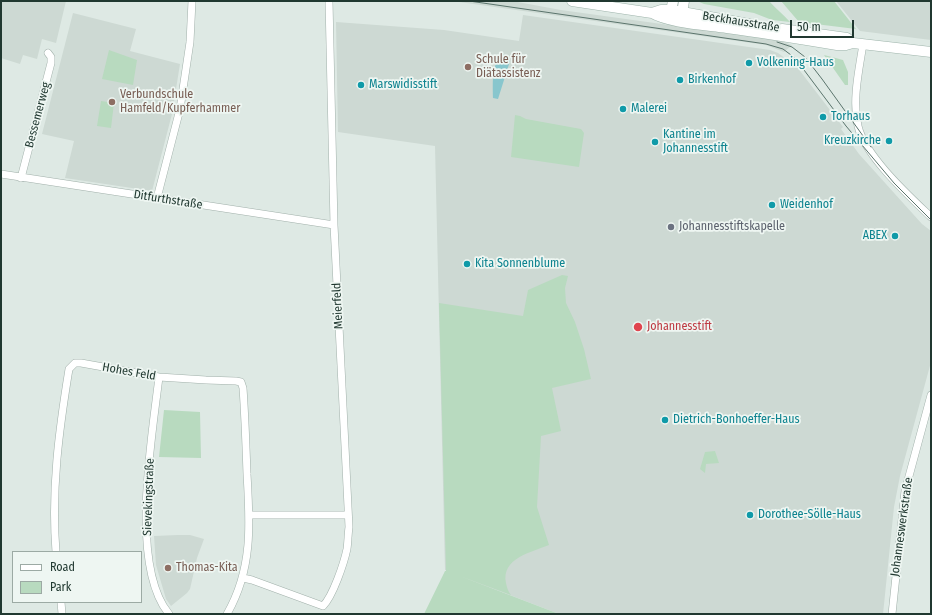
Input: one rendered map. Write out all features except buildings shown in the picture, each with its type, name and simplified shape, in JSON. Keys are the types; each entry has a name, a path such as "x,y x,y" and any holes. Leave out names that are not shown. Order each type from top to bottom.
{"main road":[{"name":"Beckhausstraße","path":"572,1 652,13 661,10 671,10 682,17 838,45 846,46 858,43 931,52"},
{"path":"682,17 684,1"}],"street":[{"path":"157,198 180,109 190,42 192,1"},
{"name":"Meierfeld","path":"243,578 323,606 328,601 343,564 347,548 348,515 334,225 329,1"},
{"path":"858,43 856,104 860,132 869,150 892,178 931,217"},
{"name":"Bessemerweg","path":"21,178 51,63 51,56 48,53"},
{"name":"Ditfurthstraße","path":"1,174 334,225"},
{"name":"Hohes Feld","path":"56,551 55,518 57,451 69,369 75,363 159,377 241,382 244,388 249,543 243,578 227,614"},
{"name":"Sievekingstraße","path":"159,377 149,461 146,499 146,532 151,572 156,593 169,614"},
{"name":"Johanneswerkstraße","path":"892,614 903,503 931,395"},
{"path":"249,515 348,515"},
{"path":"60,603 62,614"}],"shaded area":[{"path":"1,1 66,1 56,43 42,39 37,59 23,55 20,64 1,58"},
{"path":"452,1 512,1 561,10 777,40 792,45 784,52 766,45"},
{"path":"836,1 931,1 931,40 860,31"},
{"name":"Verbundschule Hamfeld/Kupferhammer","path":"73,13 136,29 130,51 180,64 172,114 152,191 65,178 74,141 42,134"},
{"name":"Johannesstift","path":"523,15 770,50 778,53 797,67 843,127 841,129 859,154 922,224 931,231 931,362 900,476 894,507 883,614 559,614 445,570 435,146 338,132 336,22 444,30 519,41"},
{"path":"190,535 204,539 197,558 190,589 171,606 166,599 156,565 154,536"}],"green space":[{"path":"697,1 769,1 790,22 772,20 754,13 704,4"},
{"path":"781,1 834,1 856,29 799,22"},
{"path":"109,50 137,60 133,85 102,79"},
{"path":"824,55 843,60 848,72 848,85 845,85"},
{"path":"101,101 114,103 111,128 97,126"},
{"path":"515,115 526,119 581,129 584,133 579,167 511,157"},
{"path":"562,275 568,276 565,288 566,303 575,322 584,349 591,379 552,388 561,431 541,436 537,507 549,545 519,557 508,568 506,583 511,595 460,576 559,614 424,614 446,571 439,303 523,316 528,290"},
{"path":"164,410 200,412 201,458 159,457"},
{"path":"715,451 719,463 706,464 705,473 700,469 705,452"}],"water":[{"path":"502,54 509,57 510,61 498,99 493,98 493,75 498,58"}],"tram line":[{"path":"469,1 766,44 783,49 795,58 846,126 894,183 931,220"},
{"path":"777,42 792,47 805,57 871,147"}],"place":[{"name":"Volkening-Haus","path":"749,63"},
{"name":"Schule für Diätassistenz","path":"468,67"},
{"name":"Birkenhof","path":"680,80"},
{"name":"Marswidisstift","path":"361,85"},
{"name":"Verbundschule Hamfeld/Kupferhammer","path":"112,102"},
{"name":"Malerei","path":"623,109"},
{"name":"Torhaus","path":"823,117"},
{"name":"Kreuzkirche","path":"889,141"},
{"name":"Kantine im Johannesstift","path":"655,142"},
{"name":"Weidenhof","path":"772,205"},
{"name":"Johannesstiftskapelle","path":"671,227"},
{"name":"ABEX","path":"895,236"},
{"name":"Kita Sonnenblume","path":"467,264"},
{"name":"Johannesstift","path":"638,327"},
{"name":"Dietrich-Bonhoeffer-Haus","path":"665,420"},
{"name":"Dorothee-Sölle-Haus","path":"750,515"},
{"name":"Thomas-Kita","path":"168,568"}]}
